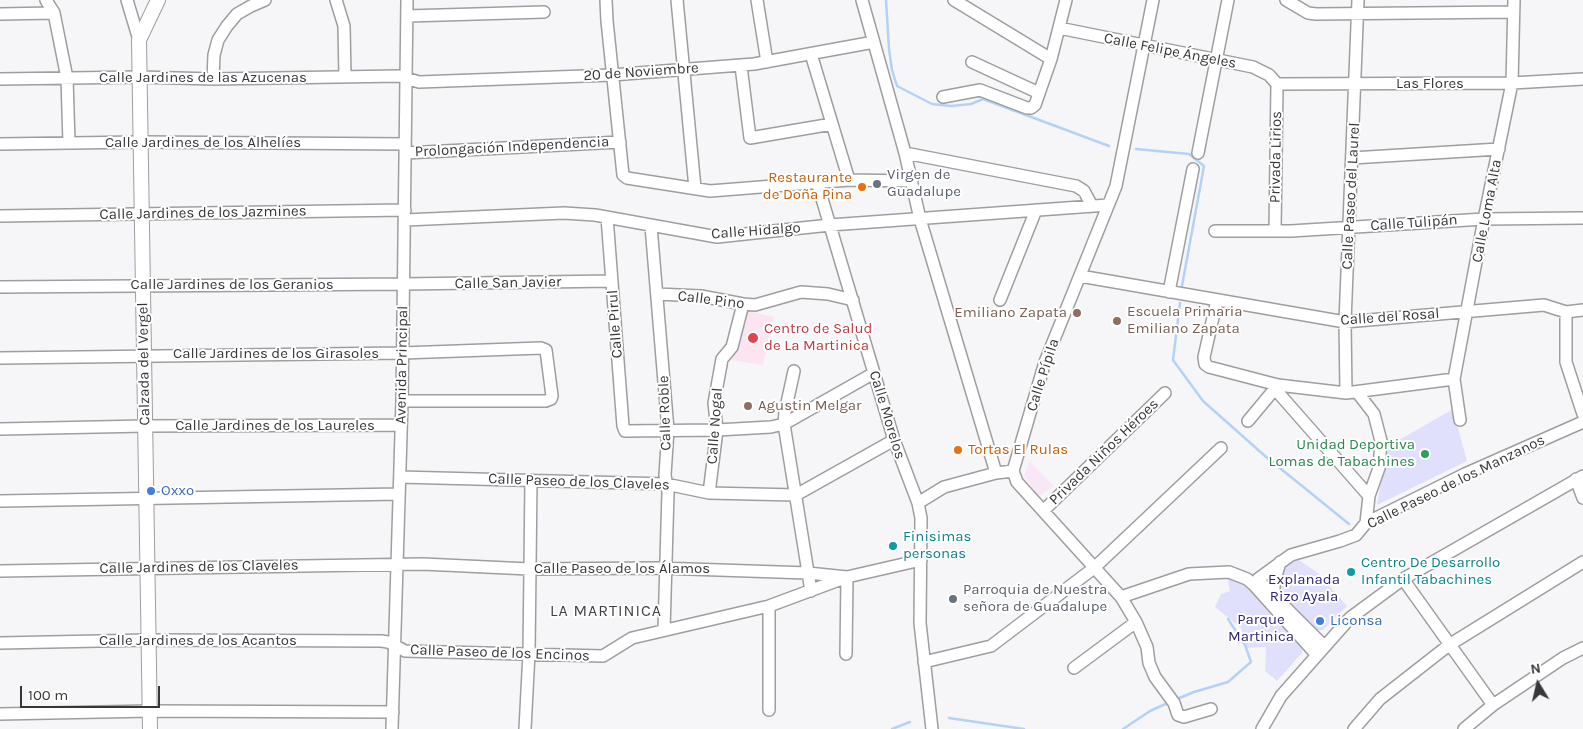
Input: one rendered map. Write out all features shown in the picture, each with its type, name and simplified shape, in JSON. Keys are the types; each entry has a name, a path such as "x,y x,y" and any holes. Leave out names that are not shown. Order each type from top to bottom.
{"street":[{"path":"46,0 54,13 67,78 69,143"},
{"name":"Calzada del Vergel","path":"127,0 139,40 150,729"},
{"path":"139,40 158,0"},
{"path":"213,79 214,55 218,40 227,26 237,14 265,0"},
{"path":"336,0 344,26 345,77"},
{"name":"Avenida Principal","path":"392,729 402,401 407,0"},
{"path":"606,0 623,175 627,178 710,191 849,180 912,181"},
{"path":"677,0 695,188"},
{"path":"757,0 767,62"},
{"path":"862,0 905,153 920,219 996,473"},
{"path":"954,0 1051,59"},
{"path":"943,98 980,90 1027,108 1035,105 1051,59 1066,0"},
{"name":"Calle Pípila","path":"1013,471 1045,362 1116,186 1152,0"},
{"path":"1198,153 1228,0"},
{"path":"1286,0 1308,12 1316,14 1513,12"},
{"name":"Calle Paseo del Laurel","path":"1351,393 1345,322 1358,0"},
{"name":"Calle Loma Alta","path":"1460,420 1454,379 1512,83 1514,0"},
{"path":"407,16 544,12"},
{"path":"0,14 54,13"},
{"name":"Calle Felipe Ángeles","path":"1058,28 1253,67 1269,75 1277,84"},
{"name":"20 de Noviembre","path":"406,78 419,82 612,76 740,66 874,42"},
{"path":"811,54 849,180"},
{"path":"972,62 1039,93"},
{"path":"740,66 750,138 832,124"},
{"name":"Calle Jardines de las Azucenas","path":"0,79 140,77 213,79 399,76 406,78"},
{"name":"Las Flores","path":"1277,84 1512,83 1583,79"},
{"name":"Privada Lirios","path":"1275,231 1277,84"},
{"name":"Calle Jardines de los Alhelíes","path":"0,144 141,142 405,148"},
{"name":"Prolongación Independencia","path":"405,148 620,142"},
{"path":"1352,158 1499,149"},
{"path":"905,153 1076,186 1084,191 1092,206"},
{"path":"1169,292 1193,169"},
{"name":"Calle Morelos","path":"817,182 894,440 918,503 921,518 920,623 932,729"},
{"name":"Calle Hidalgo","path":"405,215 564,213 607,217 718,237 830,225 1108,205"},
{"path":"1000,300 1036,210"},
{"name":"Calle Jardines de los Jazmines","path":"0,216 142,214 405,215"},
{"name":"Calle Pirul","path":"607,217 623,426 625,430 668,430"},
{"name":"Calle Tulipán","path":"1215,231 1349,228 1484,219 1583,218"},
{"name":"Calle Roble","path":"651,226 668,430 665,474 668,492 664,630"},
{"name":"Calle del Rosal","path":"1080,276 1345,322 1544,305 1566,312 1583,310"},
{"name":"Calle San Javier","path":"404,284 612,281"},
{"name":"Calle Jardines de los Geranios","path":"0,286 404,284"},
{"name":"Calle Pino","path":"657,294 701,296 755,305 801,292 828,294 852,300"},
{"path":"1217,300 1204,358 1205,364 1208,367 1276,387 1351,393 1454,379"},
{"name":"Calle Nogal","path":"709,493 717,430 714,404 722,359 732,347 743,304"},
{"path":"1566,312 1566,362 1583,414"},
{"name":"Calle Jardines de los Girasoles","path":"0,358 402,353 541,348 546,350 548,355 552,396 551,399 546,401 402,401"},
{"path":"794,371 784,424 811,591"},
{"path":"668,430 717,430 770,427 784,424 874,373"},
{"path":"1248,420 1276,387"},
{"path":"1276,387 1369,496"},
{"name":"Privada Niños Héroes","path":"1043,511 1165,393"},
{"path":"1351,393 1374,414 1381,441 1379,468 1369,496 1366,523"},
{"name":"Calle Paseo de los Manzanos","path":"1253,581 1291,555 1356,535 1366,523 1465,474 1583,422"},
{"name":"Calle Jardines de los Laureles","path":"0,429 145,426 401,425"},
{"path":"796,495 894,440"},
{"path":"924,662 991,646 1094,568 1221,448"},
{"path":"918,503 944,487 996,473 1013,471 1017,482 1121,597 1136,622 1147,648 1149,663 1162,687 1174,703 1178,715 1181,717 1211,709"},
{"name":"Calle Paseo de los Claveles","path":"400,477 666,484 709,493 796,495"},
{"path":"1262,729 1281,696 1350,618 1403,579 1579,477 1583,498"},
{"path":"524,729 528,653 531,480"},
{"path":"0,501 399,494"},
{"name":"Calle Paseo de los Encinos","path":"394,646 405,651 603,656 632,638 769,606 847,577 921,560"},
{"path":"1274,595 1274,583 1280,562"},
{"path":"1354,729 1380,699 1449,644 1583,562"},
{"name":"Calle Paseo de los Álamos","path":"397,564 530,569 666,568 808,573 847,577"},
{"name":"Calle Jardines de los Claveles","path":"0,572 397,564"},
{"path":"1121,597 1189,574 1229,572 1253,581 1274,595 1320,650"},
{"path":"846,654 847,577"},
{"path":"1403,579 1492,705"},
{"path":"1253,581 1320,650"},
{"path":"769,606 769,710"},
{"path":"1074,668 1136,622"},
{"name":"Calle Jardines de los Acantos","path":"0,643 149,640 381,640 394,646"},
{"path":"1464,729 1492,705 1563,658 1583,648"},
{"path":"0,714 150,711 393,712"}],"shaded area":[{"name":"Centro de Salud de La Martinica","path":"744,310 774,317 763,365 731,360"},
{"path":"1030,462 1054,486 1039,496 1024,476"}],"green space":[{"name":"Unidad Deportiva Lomas de Tabachines","path":"1453,409 1467,461 1377,505 1387,447"},
{"name":"Explanada Rizo Ayala","path":"1293,556 1318,573 1347,606 1323,630 1315,630 1282,596 1278,585 1284,565"},
{"name":"Parque Martinica","path":"1227,577 1244,581 1303,644 1302,653 1277,681 1265,671 1266,647 1247,648 1241,628 1215,607 1221,594 1230,591"}],"waterway":[{"path":"886,0 889,49 892,70 897,86 932,104 951,106 971,104 983,99 1109,146"},
{"path":"1136,149 1189,154 1204,166 1182,286"},
{"path":"1180,303 1173,360 1203,401 1265,456 1349,524"},
{"path":"1177,699 1228,682 1251,662 1245,645 1228,619"},
{"path":"1123,729 1150,711 1170,702"},
{"path":"949,718 1024,729"},
{"path":"892,729 910,722"}],"place":[{"name":"Virgen de Guadalupe","path":"877,184"},
{"name":"Restaurante de Doña Pina","path":"862,187"},
{"name":"Emiliano Zapata","path":"1077,313"},
{"name":"Escuela Primaria Emiliano Zapata","path":"1117,321"},
{"name":"Centro de Salud de La Martinica","path":"753,338"},
{"name":"Agustin Melgar","path":"748,406"},
{"name":"Tortas El Rulas","path":"958,450"},
{"name":"Unidad Deportiva Lomas de Tabachines","path":"1425,454"},
{"name":"Oxxo","path":"151,491"},
{"name":"Finisimas personas","path":"893,546"},
{"name":"Centro De Desarrollo Infantil Tabachines","path":"1351,572"},
{"name":"Parroquia de Nuestra señora de Guadalupe","path":"953,599"},
{"name":"Liconsa","path":"1320,621"}],"district":[{"name":"LA MARTINICA","path":"606,611"}]}
